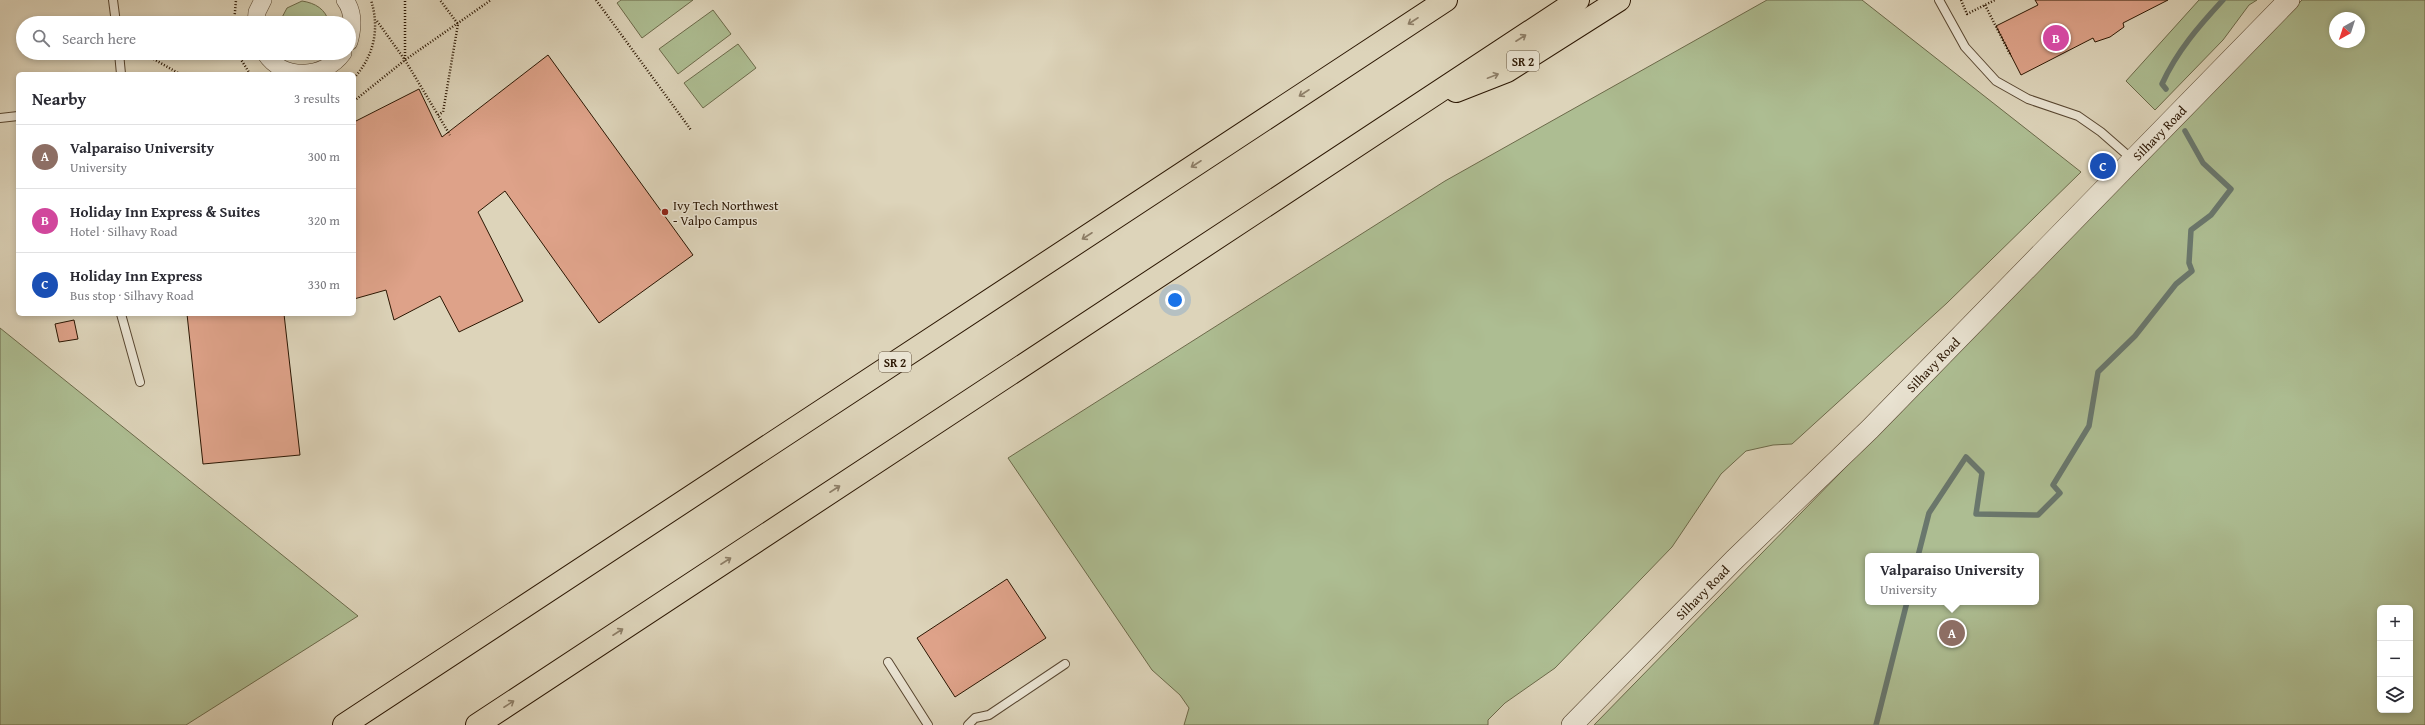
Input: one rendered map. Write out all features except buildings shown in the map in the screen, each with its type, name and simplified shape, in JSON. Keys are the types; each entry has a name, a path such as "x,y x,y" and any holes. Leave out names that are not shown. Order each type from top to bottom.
{"highway":[{"name":"SR 2","path":"344,725 1446,0"},
{"path":"1418,106 1578,0"},
{"name":"SR 2","path":"477,725 1418,106 1507,71 1619,0"}],"street":[{"path":"257,16 263,0"},
{"path":"345,0 352,16"},
{"name":"Silhavy Road","path":"1572,725 1734,560 1870,429 2289,0"},
{"path":"272,60 281,68 293,72"},
{"path":"317,72 326,69 338,60"}],"lane":[{"path":"113,0 115,16"},
{"path":"1939,0 1966,47 1996,81 2028,99 2078,116 2101,132 2134,160"},
{"path":"120,60 121,72"},
{"path":"0,118 16,116"},
{"path":"122,316 140,382"},
{"path":"888,662 928,725"},
{"path":"968,725 975,718 988,715 1065,664"}],"path":[{"path":"235,16 236,0"},
{"path":"372,0 377,21 405,60 450,135"},
{"path":"405,0 405,60"},
{"path":"438,116 443,112 458,24 440,0"},
{"path":"356,99 405,60 491,0"},
{"path":"596,0 691,130"},
{"path":"1962,0 1967,14 1994,0"},
{"path":"1985,5 2011,56"},
{"path":"356,75 367,61 372,49 377,21"},
{"path":"155,60 176,72"},
{"path":"241,60 249,72"}],"green space":[{"path":"621,0 693,0 642,38 617,3"},
{"path":"1767,0 1862,0 2081,172 1947,303 1792,444 1773,445 1746,451 1721,474 1672,547 1555,668 1505,703 1488,720 1488,725 1184,725 1189,708 1180,695 1152,670 1008,458 1445,181"},
{"path":"2199,0 2257,0 2249,5 2223,40 2155,110 2126,81"},
{"path":"2302,0 2425,0 2425,725 1594,725"},
{"path":"302,1 315,5 323,10 326,16 283,16 287,8"},
{"path":"713,10 731,34 678,74 659,49"},
{"path":"738,44 756,68 703,108 684,83"},
{"path":"0,328 358,616 186,725 0,725"}],"waterway":[{"path":"2166,89 2162,84 2174,61 2197,29 2223,0"},
{"path":"1919,553 1929,513 1966,457 1982,473 1976,514 2038,515 2060,493 2053,485 2089,426 2098,372 2135,336 2176,284 2192,271 2189,263 2191,230 2211,215 2231,189 2203,163 2185,131"},
{"path":"1876,725 1906,605"}],"place":[{"name":"Holiday Inn Express & Suites","path":"2056,38"},
{"name":"Holiday Inn Express","path":"2103,166"},
{"name":"Ivy Tech Northwest - Valpo Campus","path":"665,212"},
{"name":"Valparaiso University","path":"1952,633"}]}
